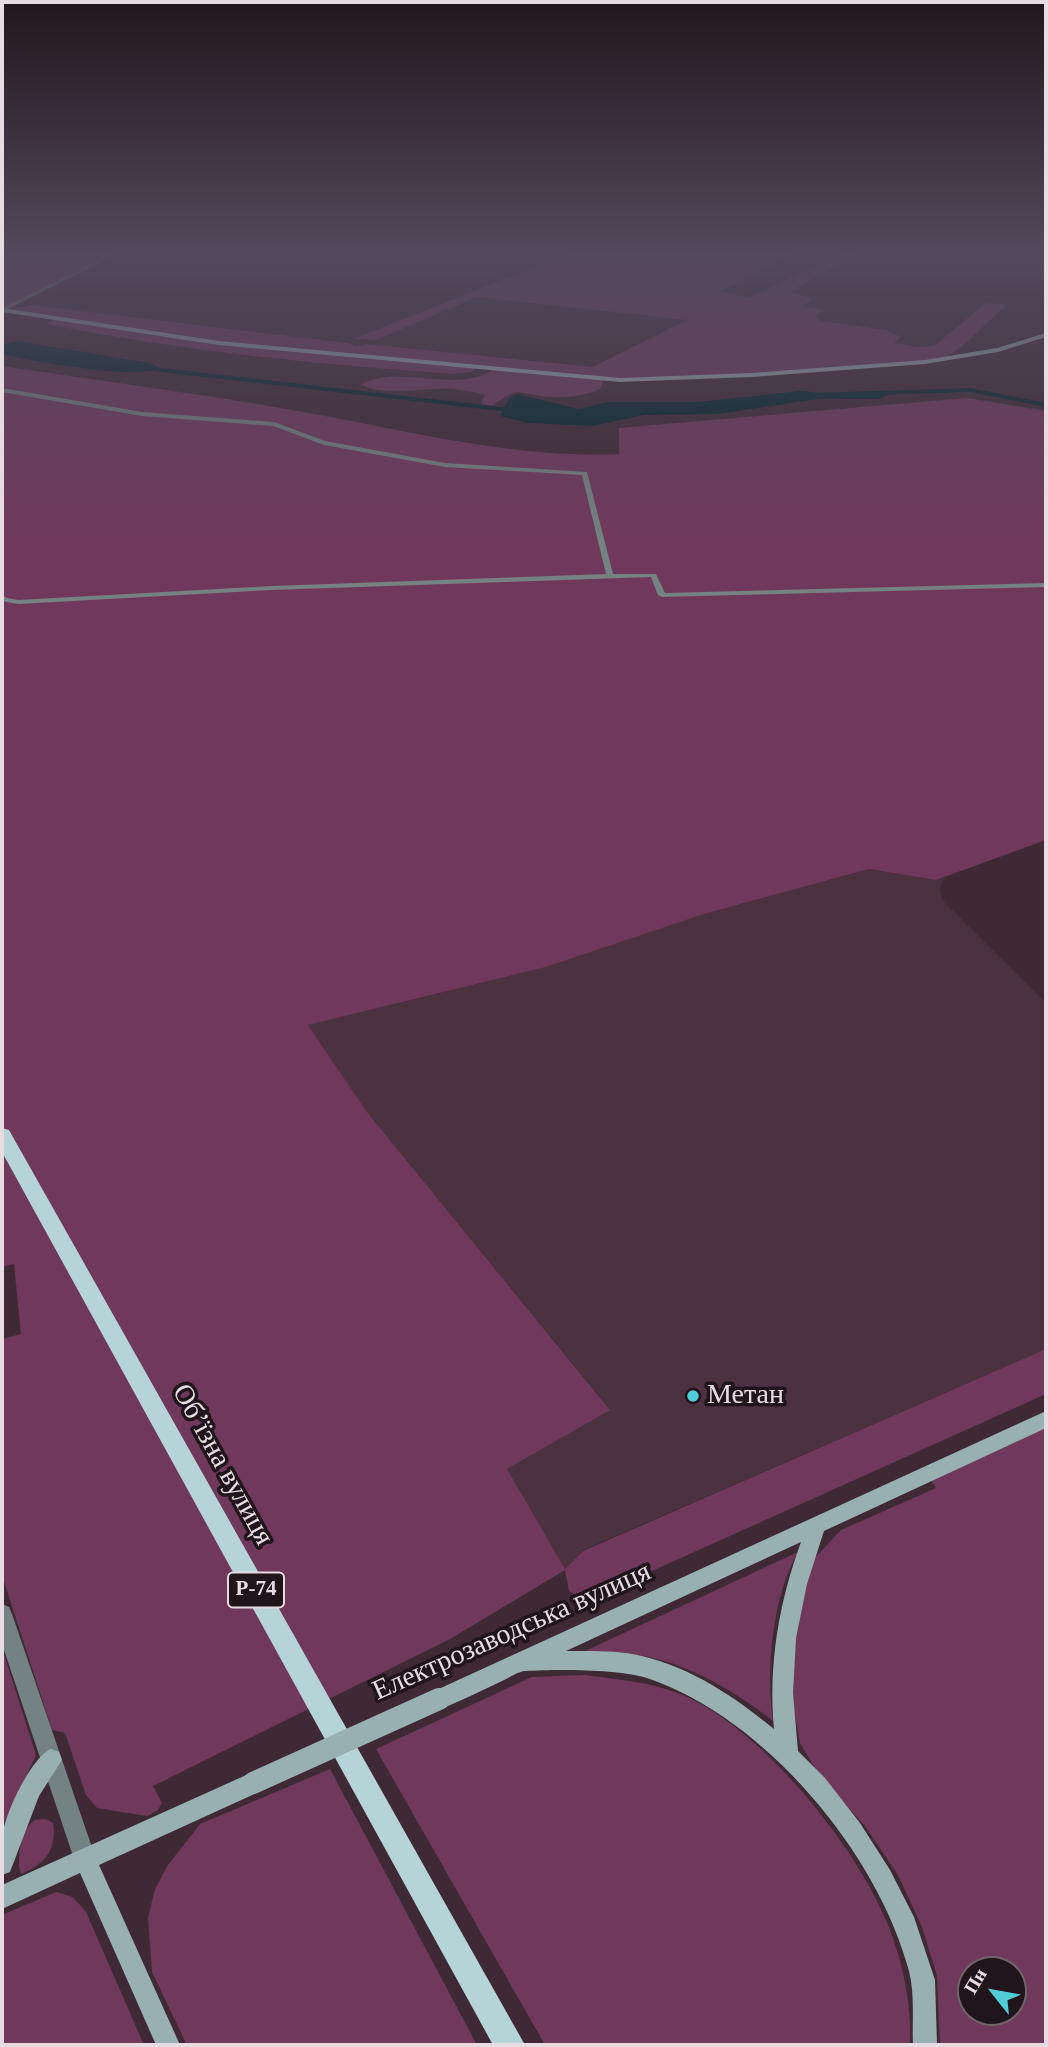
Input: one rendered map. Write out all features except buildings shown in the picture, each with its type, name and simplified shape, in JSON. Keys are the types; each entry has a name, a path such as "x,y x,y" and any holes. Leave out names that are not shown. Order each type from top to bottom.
{"main road":[{"path":"290,350 612,379 764,374 925,362 1000,350"},
{"name":"Обʼїзна вулиця","path":"2,1135 510,2045"},
{"name":"Електрозаводська вулиця","path":"2,1897 816,1527 1046,1419"},
{"path":"787,1752 781,1705 783,1653 799,1574 816,1527"},
{"path":"522,1661 643,1667 699,1688 743,1714 787,1752 855,1835 882,1875 905,1922 922,1973 925,2045"},
{"path":"2,1864 30,1789 51,1760"},
{"path":"85,1859 168,2045"}],"street":[{"path":"2,390 142,414 274,424 324,443 445,465 585,473 610,576"},
{"path":"2,597 18,602 260,589 654,575 662,595 1046,585"},
{"path":"2,1614 85,1859"}],"shaded area":[{"path":"202,350 420,350 593,367 628,350 957,350 943,360 751,375 604,379 600,389 579,395 550,397 518,392 491,406 481,403 485,395 464,391 391,391 361,384 394,377 463,380 493,370 477,368 471,372 453,374"},
{"path":"2,366 265,405 460,442 579,454 619,454 619,428 967,398 1046,411 1046,840 936,880 869,869 704,914 546,967 308,1025 367,1112 610,1410 507,1469 565,1569 583,1551 1046,1349 1046,1394 585,1601 569,1591 565,1570 450,1639 153,1786 162,1803 158,1810 147,1816 97,1808 86,1795 65,1733 52,1730 2,1575 2,1339 21,1334 14,1264 2,1267"},
{"path":"869,869 936,880 949,876 943,880 940,890 942,900 1046,1003 1046,1349 583,1550 565,1570 507,1469 610,1409 367,1112 308,1025 546,967 704,914"},
{"path":"1046,1419 1046,2045 940,2045 937,1976 922,1927 898,1875 865,1826 819,1775 800,1743 793,1705 792,1655 799,1612 812,1561 841,1530 936,1488 927,1475"},
{"path":"798,1552 782,1590 773,1634 770,1679 773,1721 729,1690 678,1666 644,1656 585,1651"},
{"path":"2,1648 36,1755 2,1827"},
{"path":"584,1675 656,1686 697,1702 725,1719 753,1742 809,1799 856,1863 888,1925 905,1984 910,2015 910,2045 545,2045 376,1749 532,1677"},
{"path":"330,1769 477,2045 187,2045 152,1972 148,1918 155,1889 168,1865 200,1824"},
{"path":"46,1819 53,1823 54,1833 48,1855 37,1866 21,1874 20,1853 26,1830 35,1820"},
{"path":"56,1892 73,1897 86,1912 144,2045 2,2045 2,1915"}],"water":[{"path":"2,350 68,350 149,363 158,367 147,371 108,371 2,354"},
{"path":"800,391 832,394 894,392 879,399 818,399 718,414 644,415 592,426 528,423 500,416 509,398 517,394 579,409 606,402 699,402"}],"waterway":[{"path":"146,368 518,411"},
{"path":"815,395 970,390 1046,405"}],"place":[{"name":"Метан","path":"693,1396"}]}
